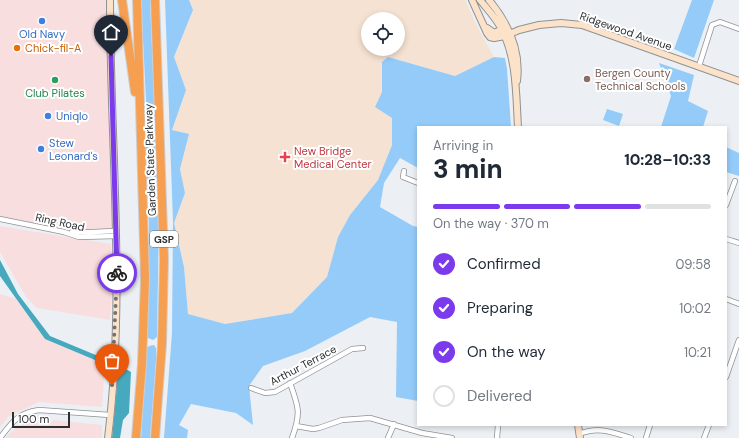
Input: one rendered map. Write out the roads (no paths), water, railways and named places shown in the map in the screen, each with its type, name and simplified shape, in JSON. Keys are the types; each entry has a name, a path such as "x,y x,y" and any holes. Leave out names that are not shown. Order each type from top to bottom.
{"highway":[{"path":"122,0 141,131"},
{"name":"Garden State Parkway","path":"136,438 142,371 144,301 137,0"},
{"name":"Garden State Parkway","path":"155,0 164,216 164,266 162,344 155,438"}],"street":[{"path":"108,438 114,357 116,292 110,0"},
{"path":"472,0 484,26 489,31 494,33 507,31"},
{"path":"480,0 507,31"},
{"path":"489,0 507,31 518,59 516,88 518,126"},
{"path":"698,66 712,25 720,22 739,29"},
{"name":"Ridgewood Avenue","path":"507,31 550,23 577,24 739,80"},
{"path":"404,171 402,177 417,183"},
{"path":"727,198 735,181"},
{"name":"Ring Road","path":"0,219 64,232 88,233 96,231 116,234"},
{"path":"727,239 739,243"},
{"path":"727,300 739,304"},
{"path":"727,374 739,340"},
{"name":"Arthur Terrace","path":"251,388 266,393 274,393 352,348 363,348"},
{"path":"290,384 298,409 298,420 292,438"},
{"path":"0,438 17,418 32,411 39,410 110,415"},
{"path":"296,426 308,429 319,428 342,420 365,418 375,419 422,433 449,438"},
{"path":"388,438 394,424"},
{"path":"497,438 498,426"},
{"path":"578,426 579,436 592,430 604,430 631,438"},
{"path":"646,438 650,426"},
{"path":"704,438 709,426"}],"place":[{"name":"Old Navy","path":"42,21"},
{"name":"Chick-fil-A","path":"17,48"},
{"name":"Bergen County Technical Schools","path":"587,79"},
{"name":"Club Pilates","path":"55,80"},
{"name":"Uniqlo","path":"48,116"},
{"name":"Stew Leonard's","path":"41,149"},
{"name":"New Bridge Medical Center","path":"285,157"}]}
